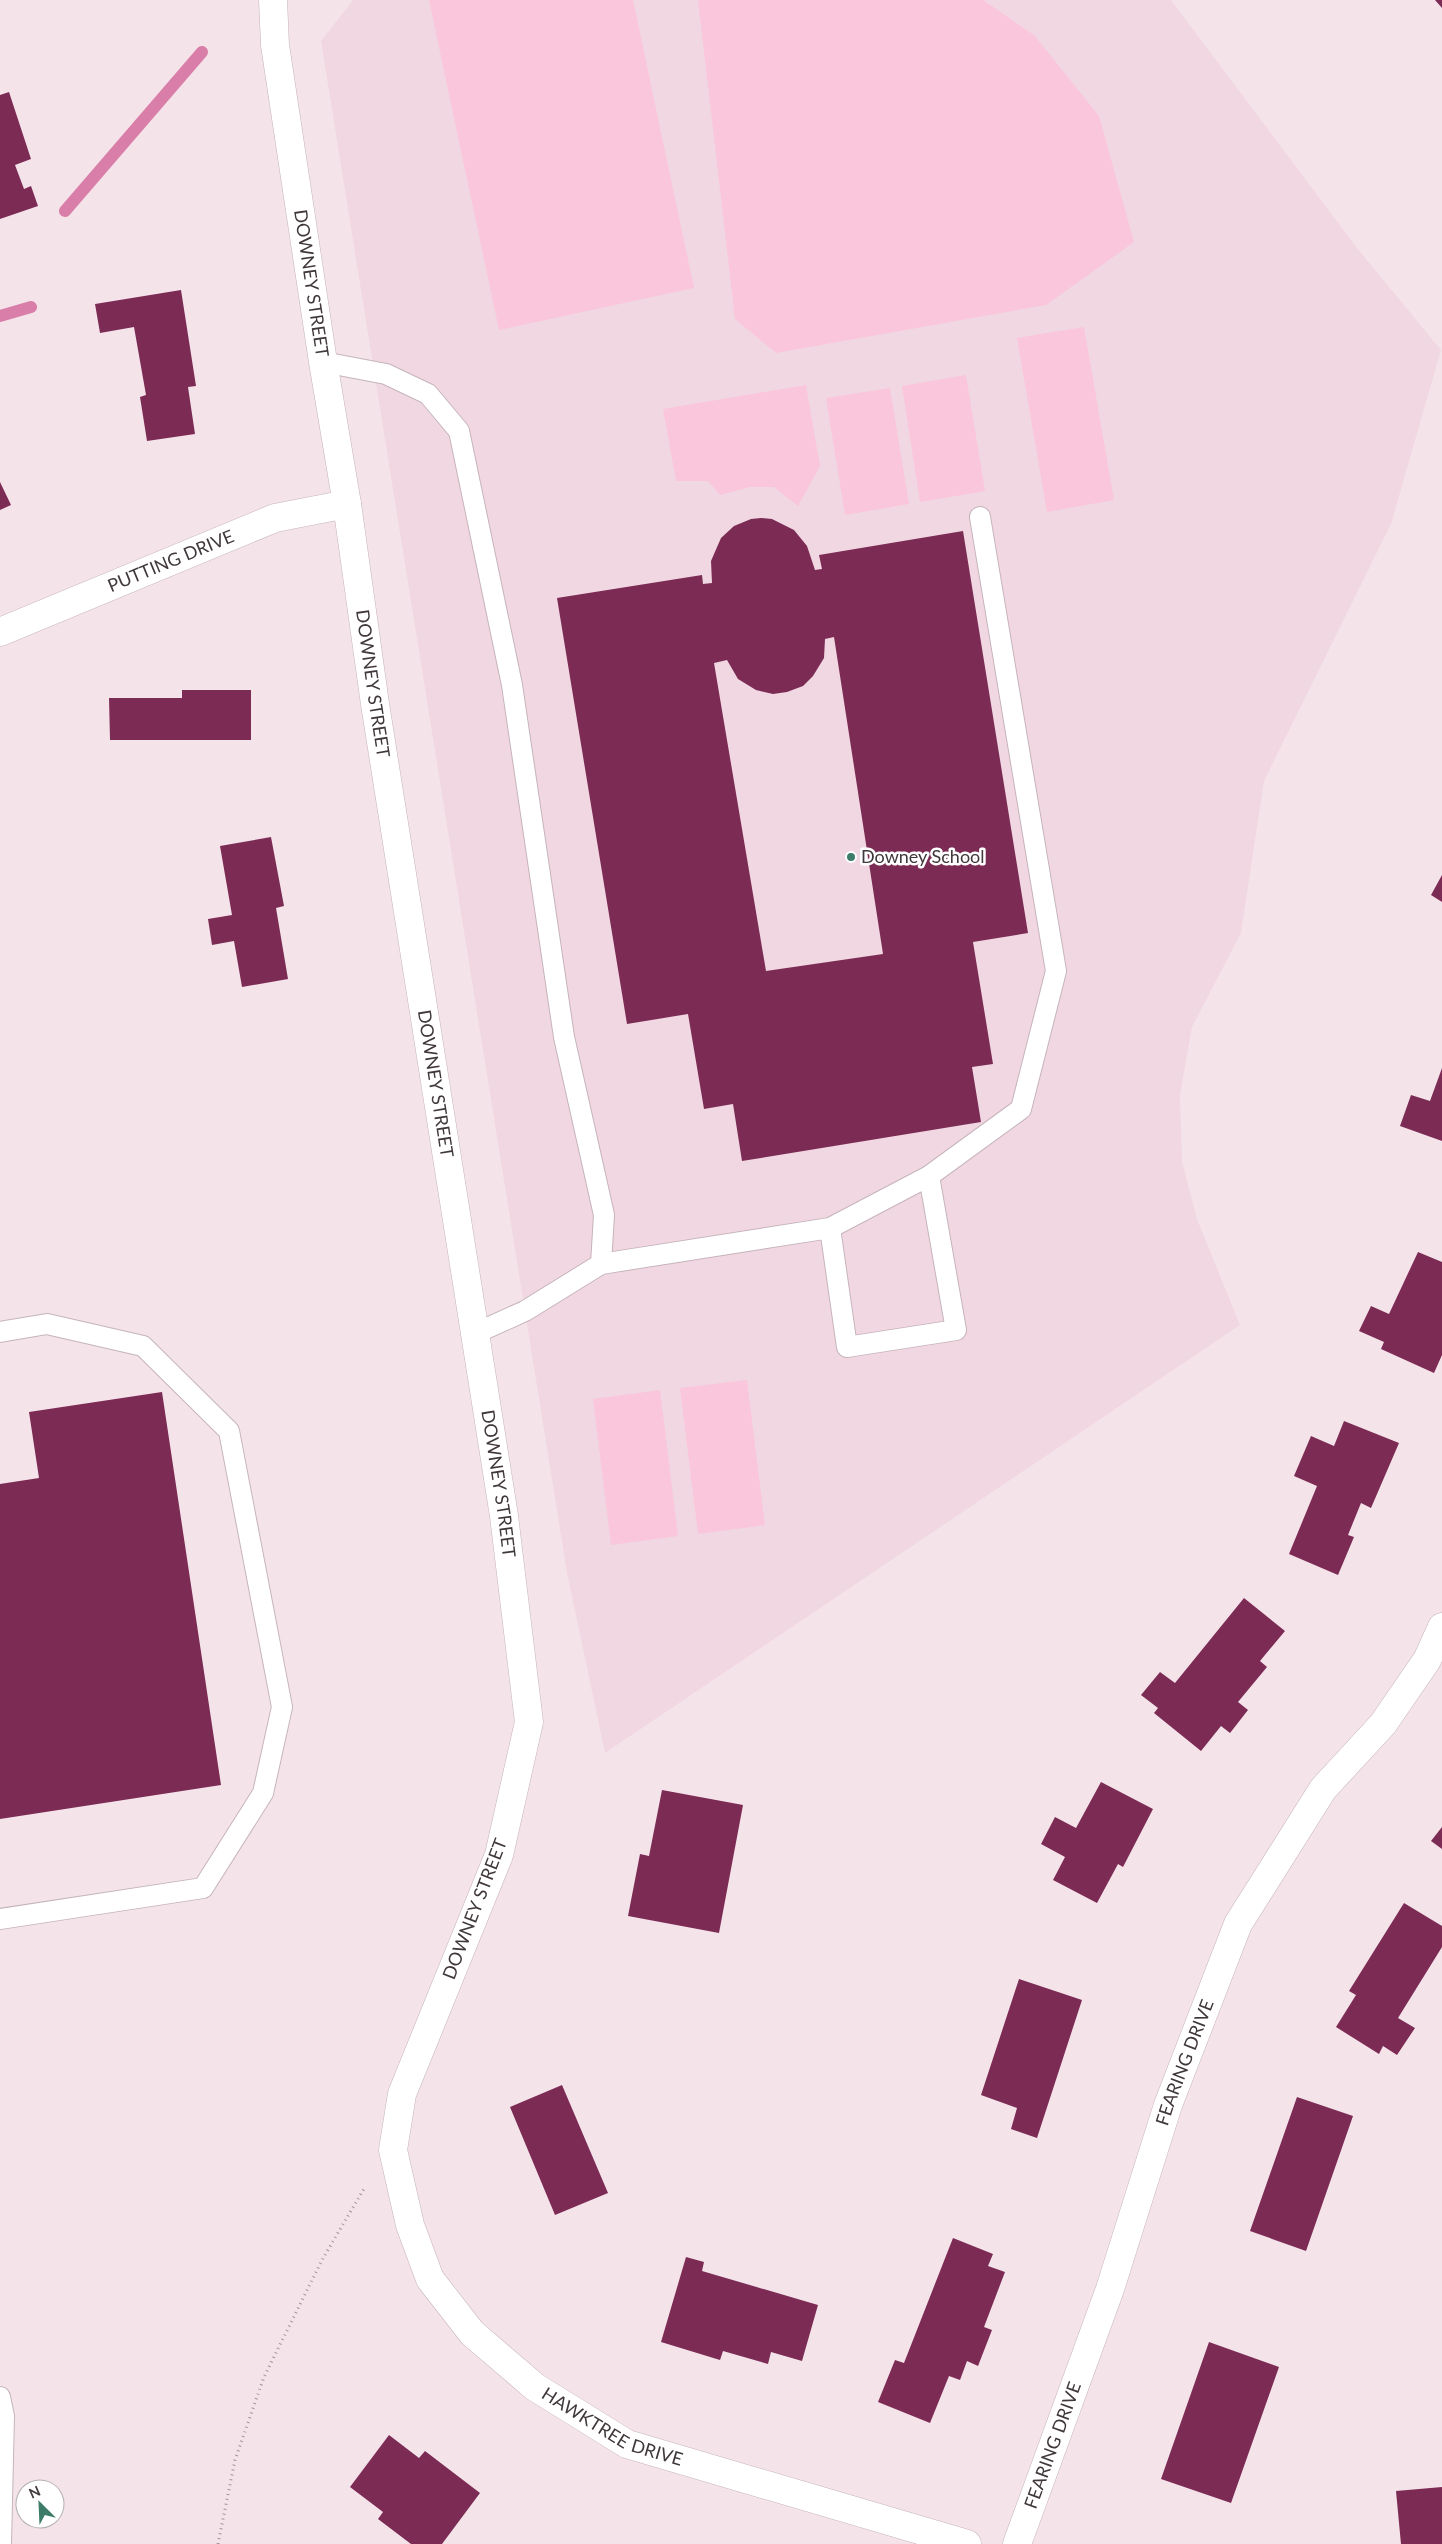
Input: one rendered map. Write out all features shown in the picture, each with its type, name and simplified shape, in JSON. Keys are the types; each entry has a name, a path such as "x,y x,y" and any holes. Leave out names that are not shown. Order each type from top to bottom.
{"street":[{"name":"DOWNEY STREET","path":"273,0 274,45 322,362 347,504 375,704 504,1516 529,1722 499,1856 402,2094 392,2150"},
{"name":"PUTTING DRIVE","path":"0,632 275,518 347,504"},
{"name":"FEARING DRIVE","path":"1017,2544 1110,2289 1168,2105 1238,1924 1323,1789 1383,1724 1427,1660 1442,1628"},
{"name":"HAWKTREE DRIVE","path":"392,2150 410,2225 430,2279 472,2333 535,2387 627,2444 967,2544"}],"lane":[{"path":"322,362 386,374 428,394 459,431 512,686 564,1038 604,1215 600,1264"},
{"path":"474,1334 525,1311 600,1264 830,1228 929,1176 1021,1108 1056,971 980,518"},
{"path":"830,1228 847,1347 956,1330 929,1176"},
{"path":"0,1332 47,1324 144,1346 229,1431 282,1707 263,1793 203,1888 0,1919"},
{"path":"0,2397 4,2416 1,2544"}],"path":[{"path":"218,2544 235,2460 264,2378 322,2260 350,2211 392,2150"}],"shaded area":[{"name":"Downey School","path":"353,0 1171,0 1357,248 1441,350 1391,524 1264,781 1241,933 1192,1027 1180,1095 1182,1161 1197,1219 1240,1325 605,1753 567,1573 321,41"},
{"path":"429,0 633,0 694,288 499,330"},
{"path":"698,0 983,0 1034,35 1099,116 1134,242 1046,305 776,353 735,319"},
{"path":"1084,327 1114,500 1047,512 1017,338"},
{"path":"966,375 985,491 920,502 902,386"},
{"path":"806,385 820,466 798,506 774,487 750,487 720,495 708,481 676,481 663,409"},
{"path":"890,388 909,504 845,515 826,398"},
{"path":"747,1380 765,1525 698,1534 680,1388"},
{"path":"660,1390 678,1536 611,1545 593,1399"}],"building":[{"path":"1435,0 1442,0 1442,8"},
{"path":"9,92 31,159 15,165 24,189 31,186 38,206 0,219 0,95"},
{"path":"181,290 196,386 188,387 195,434 147,441 140,397 146,395 134,327 100,333 95,304"},
{"path":"0,482 11,505 0,510"},
{"path":"751,519 772,519 794,530 807,546 815,570 822,569 819,555 963,531 1028,933 973,942 993,1064 972,1067 981,1122 742,1161 733,1104 704,1109 688,1014 627,1024 557,598 702,575 703,584 712,583 711,561 721,538 734,526","holes":["834,637 883,954 766,971 714,663 727,660 738,679 756,690 773,694 787,692 803,686 813,676 824,658 825,639"]},
{"path":"182,690 251,690 251,740 110,740 109,698 182,698"},
{"path":"271,837 284,906 276,908 288,979 242,987 234,941 212,945 208,919 232,915 220,846"},
{"path":"1442,875 1442,902 1431,895"},
{"path":"1442,1068 1442,1141 1400,1126 1411,1095 1430,1101"},
{"path":"1418,1252 1442,1262 1442,1355 1434,1373 1381,1349 1384,1342 1359,1331 1371,1306 1389,1314"},
{"path":"162,1392 221,1785 0,1819 0,1484 39,1478 29,1412"},
{"path":"1344,1421 1399,1443 1371,1508 1361,1503 1348,1535 1354,1537 1338,1575 1289,1554 1317,1486 1294,1476 1311,1436 1334,1446"},
{"path":"1244,1598 1285,1631 1260,1661 1267,1667 1238,1702 1248,1710 1230,1733 1221,1726 1201,1751 1154,1713 1158,1708 1141,1695 1160,1672 1175,1683"},
{"path":"1101,1782 1153,1809 1123,1867 1118,1864 1097,1903 1053,1880 1065,1857 1041,1844 1055,1817 1076,1828"},
{"path":"662,1790 743,1805 719,1933 628,1916 640,1854 649,1856"},
{"path":"1442,1827 1442,1849 1431,1841"},
{"path":"1404,1903 1442,1926 1442,1947 1398,2018 1415,2028 1397,2055 1383,2046 1379,2054 1336,2027 1356,1995 1349,1991"},
{"path":"1019,1979 1082,2000 1037,2138 1011,2129 1017,2108 981,2095"},
{"path":"562,2085 608,2193 555,2215 510,2107"},
{"path":"1297,2097 1353,2116 1306,2251 1250,2231"},
{"path":"953,2238 993,2254 988,2266 1005,2272 984,2327 992,2330 978,2366 967,2361 960,2380 949,2376 930,2423 878,2402 895,2360 904,2363"},
{"path":"686,2257 704,2262 702,2271 818,2305 802,2361 771,2352 768,2364 723,2351 720,2360 661,2342"},
{"path":"1209,2342 1279,2367 1231,2503 1161,2479"},
{"path":"389,2435 419,2458 425,2451 480,2493 442,2544 411,2544 378,2519 383,2512 350,2487"},
{"path":"1442,2487 1442,2544 1401,2544 1396,2491"}],"waterway":[{"path":"65,211 202,52"},
{"path":"0,316 31,307"}],"place":[{"name":"Downey School","path":"851,857"}]}
